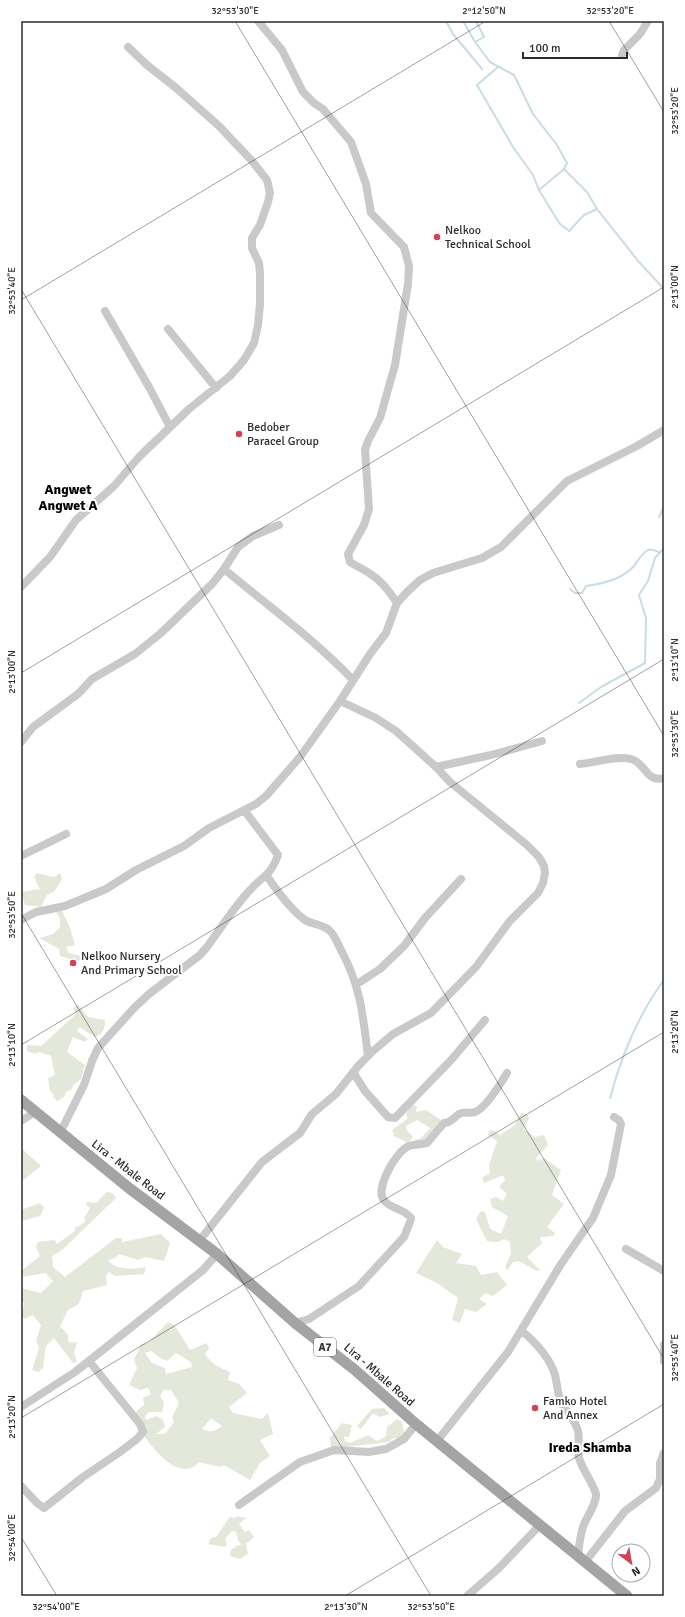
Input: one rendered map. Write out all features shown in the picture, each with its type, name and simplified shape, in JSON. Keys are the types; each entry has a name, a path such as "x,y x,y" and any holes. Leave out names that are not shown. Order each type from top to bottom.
{"main road":[{"name":"Lira - Mbale Road","path":"21,1100 129,1188 200,1240 295,1323 355,1370 416,1424 627,1596"}],"street":[{"path":"258,21 282,50 294,77 304,92 323,110 351,142 366,184 371,213 399,240 407,255 410,276 395,364 382,410 365,450 369,509 364,525 348,554 350,562 370,573 379,580 397,603"},
{"path":"622,55 624,50 640,34 648,21"},
{"path":"21,587 50,556 76,520 114,486 139,457 189,408 230,376 244,360 254,342 260,304 260,273 259,263 252,248 252,238 260,225 270,193 267,180 219,126 128,47"},
{"path":"105,311 149,387 170,427"},
{"path":"168,329 216,388"},
{"path":"21,920 36,912 65,906 106,889 136,870 184,846 223,820 244,810 266,796 300,757 386,633 397,603 420,580 433,573 482,558 501,547 567,481 637,446 664,430"},
{"path":"21,742 33,727 78,694 92,679 135,654 161,633 193,604 224,570 238,547 253,536 279,525"},
{"path":"224,570 308,639 342,668 353,680"},
{"path":"200,1240 262,1162 297,1136 304,1128 312,1114 336,1094 368,1056 393,1034 431,1012 453,992 476,968 508,922 538,893 543,883 544,869 536,855 515,835 450,782 436,766 412,744 384,722 340,700"},
{"path":"436,766 491,755 542,741"},
{"path":"580,764 592,764 619,758 628,758 637,762 652,778 664,778"},
{"path":"60,1133 84,1085 98,1048 134,1008 149,994 200,955 250,889 267,876 272,869 278,855 244,810"},
{"path":"21,856 66,834"},
{"path":"267,876 293,910 304,919 322,925 330,931 336,939 357,984 363,1012 368,1056"},
{"path":"357,984 380,969 404,946 425,918 461,879"},
{"path":"353,1072 365,1091 388,1117 394,1118 452,1059 485,1020"},
{"path":"295,1323 309,1319 357,1288 404,1237 411,1218 405,1212 387,1203 382,1195 382,1188 393,1161 408,1147 427,1143 443,1123 450,1122 462,1113 477,1110 490,1097 507,1073"},
{"path":"21,1121 35,1112"},
{"path":"437,1441 508,1352 561,1264 591,1222 611,1175 622,1128 620,1122 614,1117"},
{"path":"626,1249 664,1272"},
{"path":"21,1407 75,1372 203,1270 217,1254"},
{"path":"522,1331 534,1343 552,1367 560,1399 573,1418 577,1427 579,1434 578,1455 596,1494 596,1499 583,1528 581,1559"},
{"path":"664,1344 664,1361"},
{"path":"21,1486 37,1503 44,1508 83,1477 129,1446 142,1434 143,1430 140,1424 89,1361"},
{"path":"239,1505 300,1462 339,1449 369,1452 386,1449 404,1439 416,1424"},
{"path":"581,1559 625,1511 656,1488 660,1478 660,1463 664,1453"},
{"path":"467,1596 498,1569 540,1525"}],"shaded area":[{"path":"37,873 54,877 60,873 62,879 54,892 47,895 41,907 25,905 21,892 40,889 34,877"},
{"path":"59,905 69,925 75,945 66,947 69,953 80,956 80,960 76,961 60,956 59,949 39,938 53,934 60,927 60,919 56,912 49,914 53,906"},
{"path":"78,1005 88,1017 105,1020 104,1028 100,1034 95,1037 79,1027 77,1031 88,1039 85,1042 73,1037 67,1052 85,1065 81,1079 73,1085 72,1089 66,1092 64,1097 57,1101 50,1091 48,1078 55,1075 51,1056 39,1052 35,1054 27,1051 27,1045 41,1046 76,1014 73,1008"},
{"path":"412,1105 417,1106 416,1112 426,1110 441,1120 425,1143 415,1143 415,1140 421,1138 430,1128 417,1120 406,1126 406,1129 413,1137 408,1143 394,1136 392,1130 408,1118 406,1114"},
{"path":"521,1113 527,1114 529,1118 524,1129 535,1137 544,1135 548,1145 536,1158 538,1161 544,1158 561,1170 552,1195 564,1204 547,1227 555,1233 553,1236 540,1237 542,1243 527,1257 540,1270 537,1271 519,1261 513,1262 508,1270 505,1268 511,1253 510,1242 504,1239 498,1242 487,1241 476,1219 481,1211 485,1212 490,1229 501,1234 508,1216 492,1207 490,1199 496,1197 503,1201 507,1194 499,1187 505,1180 504,1176 484,1183 482,1178 490,1173 489,1165 497,1141 488,1135 489,1130 495,1131 500,1135 515,1125"},
{"path":"21,1148 41,1166 21,1182"},
{"path":"107,1192 112,1193 116,1198 62,1250 52,1256 53,1267 65,1277 116,1238 122,1238 122,1242 161,1234 170,1243 164,1261 145,1257 138,1260 119,1254 115,1258 108,1260 111,1264 121,1268 131,1269 146,1267 144,1274 115,1276 109,1272 106,1276 107,1285 83,1291 79,1304 68,1310 60,1326 68,1335 68,1341 71,1343 77,1342 74,1353 77,1362 73,1363 54,1338 46,1346 43,1368 38,1372 32,1370 39,1348 36,1341 41,1325 33,1315 24,1319 22,1315 24,1303 21,1300 21,1288 41,1293 53,1281 45,1273 21,1277 21,1271 40,1256 36,1247 38,1242 55,1240 57,1244 75,1231 75,1227 86,1221 84,1218 90,1208 86,1205 87,1202 96,1203"},
{"path":"40,1203 44,1208 40,1216 21,1221 21,1210"},
{"path":"437,1240 443,1247 462,1254 456,1263 476,1266 481,1275 497,1272 507,1285 493,1296 485,1293 479,1299 487,1304 476,1312 465,1309 460,1323 452,1320 458,1298 437,1283 416,1273"},
{"path":"168,1322 175,1326 190,1350 206,1343 209,1347 205,1355 215,1365 230,1372 228,1380 239,1384 247,1393 229,1407 233,1413 262,1419 268,1413 273,1434 260,1440 270,1456 260,1463 250,1480 224,1465 220,1467 199,1462 191,1468 182,1469 173,1466 148,1442 131,1416 144,1405 143,1398 151,1394 148,1388 140,1390 129,1385 137,1368 134,1360 141,1344 149,1342","holes":["151,1351 167,1361 176,1353 191,1362 192,1367 166,1374 165,1368 152,1363 145,1353","164,1390 171,1390 179,1403 172,1417 174,1422 165,1434 156,1434 165,1427 163,1420 157,1416 146,1420 145,1416 149,1412 162,1412 164,1403 160,1396","211,1418 222,1426 217,1430 212,1431 202,1429"]},
{"path":"384,1408 390,1414 379,1417 373,1413 361,1429 357,1426 372,1409"},
{"path":"397,1419 402,1422 404,1434 401,1438 393,1438 389,1442 346,1447 331,1447 330,1438 342,1423 352,1425 349,1437 344,1437 345,1441 350,1443 368,1435 377,1441 386,1436 387,1427"},
{"path":"237,1516 246,1518 239,1524 245,1532 249,1530 254,1537 246,1544 248,1554 240,1559 230,1556 231,1550 238,1545 242,1545 238,1541 236,1531 232,1531 225,1539 227,1545 224,1547 208,1544 211,1538 216,1537 229,1518 235,1518"}],"waterway":[{"path":"446,21 453,34 482,69"},
{"path":"463,21 475,42 490,62 514,75 533,114 557,145 567,163 564,169"},
{"path":"475,42 484,37 476,21"},
{"path":"498,67 477,85 513,147 533,175 539,190 560,224 569,231 584,215 597,209 639,262 664,289"},
{"path":"539,190 564,169 587,192 597,209"},
{"path":"659,517 664,507"},
{"path":"579,703 601,687 645,663 646,618 639,595 648,581 655,558 664,548"},
{"path":"570,589 575,593 582,593 586,586 605,582 623,575 633,567 641,556 648,550 650,549 660,553"},
{"path":"610,1098 619,1067 631,1037 646,1007 664,980"}],"place":[{"name":"Nelkoo Technical School","path":"437,237"},
{"name":"Bedober Paracel Group","path":"239,434"},
{"name":"Nelkoo Nursery And Primary School","path":"73,963"},
{"name":"Famko Hotel And Annex","path":"535,1408"}],"district":[{"name":"Angwet Angwet A","path":"68,498"},
{"name":"Ireda Shamba","path":"590,1447"}]}
